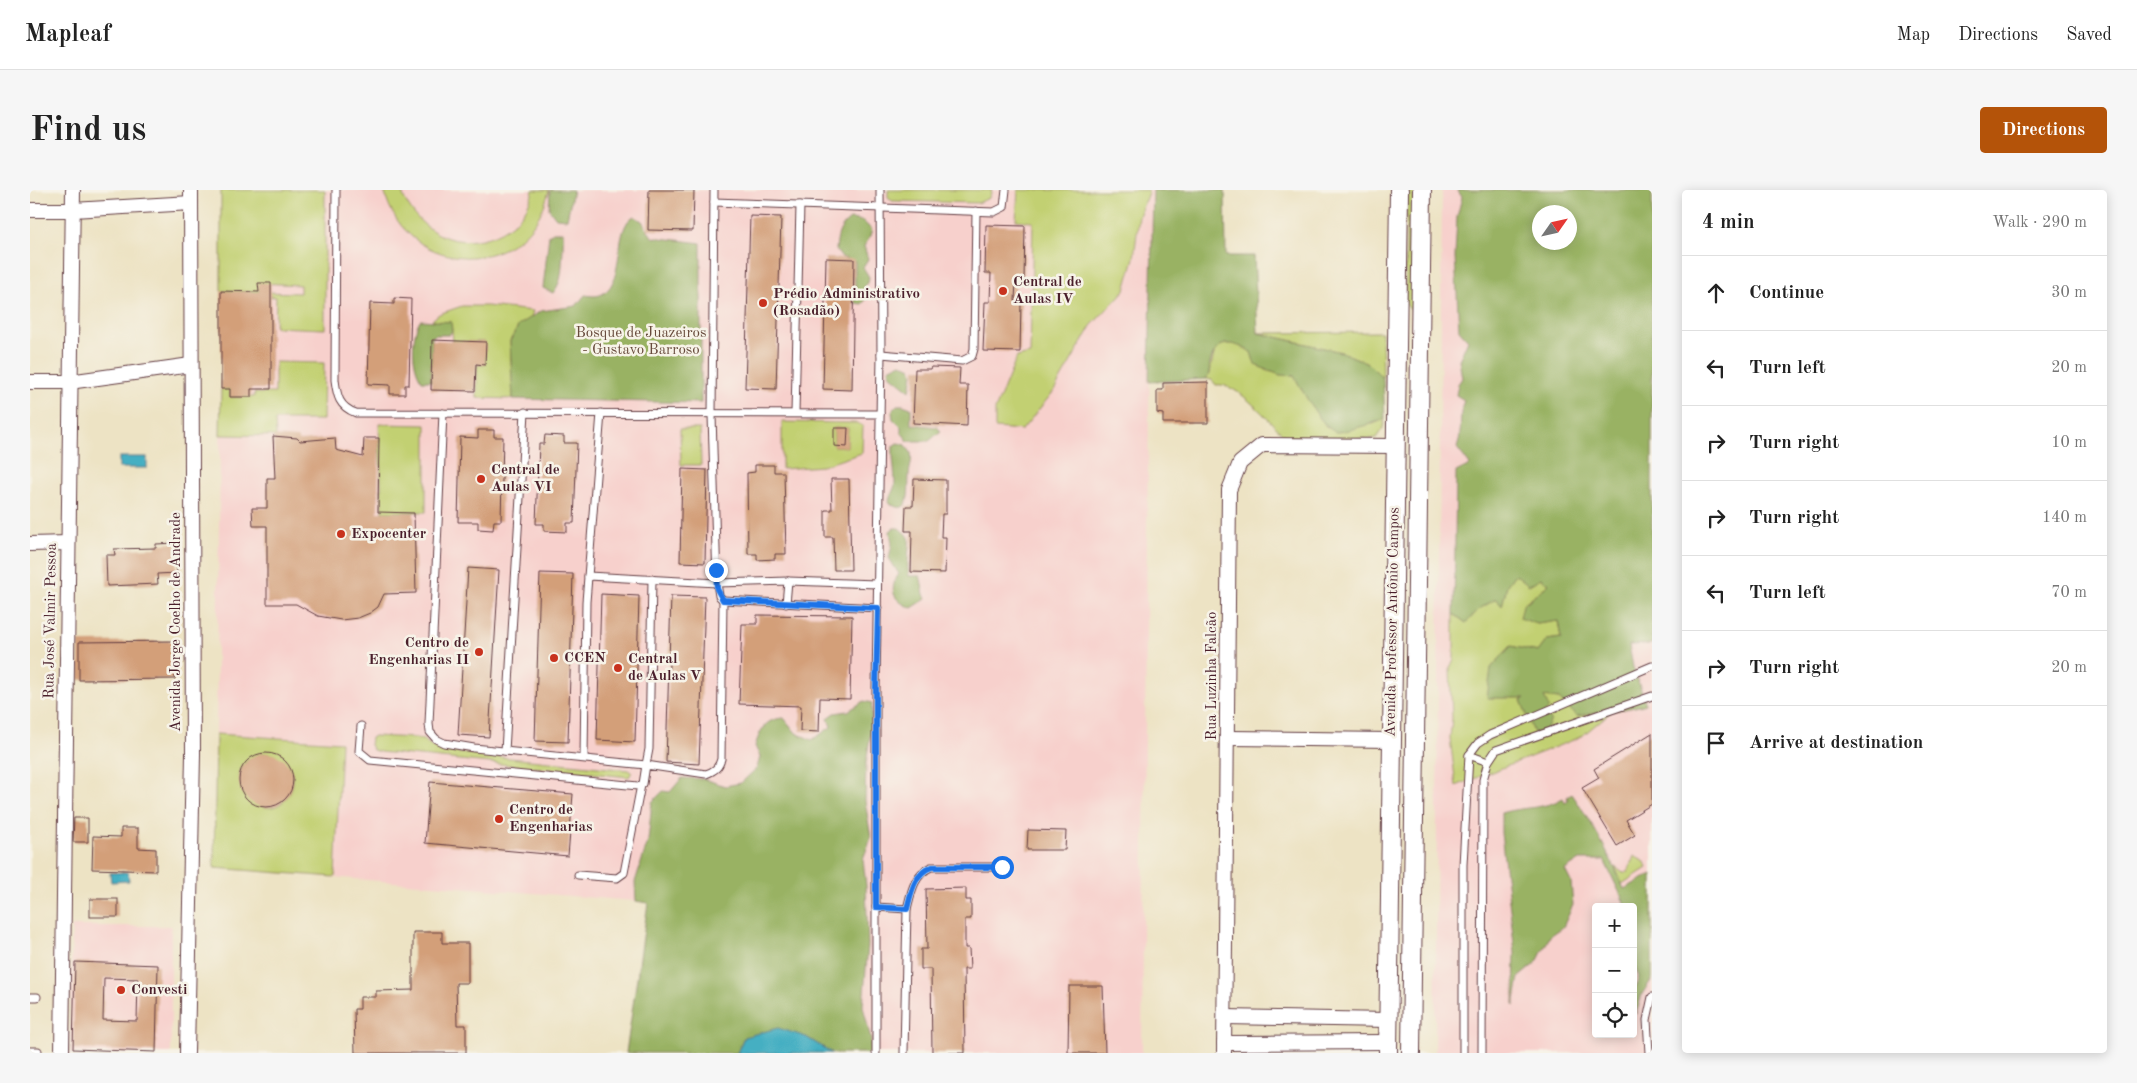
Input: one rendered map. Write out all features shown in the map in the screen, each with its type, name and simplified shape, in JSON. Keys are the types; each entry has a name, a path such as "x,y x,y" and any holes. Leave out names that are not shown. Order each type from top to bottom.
{"street":[{"name":"Rua José Valmir Pessoa","path":"62,1053 69,382 73,190"},
{"name":"Avenida Professor Antônio Campos","path":"1388,1048 1399,190"},
{"name":"Avenida Professor Antônio Campos","path":"1411,1053 1422,190"},
{"path":"30,210 73,210 191,196"},
{"name":"Avenida Jorge Coelho de Andrade","path":"187,1053 193,754 191,196"},
{"path":"30,382 69,382 191,365"},
{"path":"1397,376 1420,379"},
{"path":"1395,414 1419,415"},
{"name":"Rua Luzinha Falcão","path":"1224,1048 1229,490 1240,463 1262,444 1395,446"},
{"path":"30,544 68,543"},
{"path":"1228,738 1392,740"},
{"path":"1389,893 1413,896"},
{"path":"1390,930 1412,929"},
{"path":"1225,1017 1388,1020"},
{"path":"1224,1048 1388,1048"}],"lane":[{"path":"336,190 335,380 340,404 348,410 356,413 880,414"},
{"path":"443,413 430,732 436,739 444,743 646,765 706,774 714,771 719,766 721,759 723,600 720,596 716,570 712,415 714,190"},
{"path":"876,1053 876,688 881,354 880,190"},
{"path":"714,202 880,206 994,212 1002,210 1006,202 1006,190"},
{"path":"796,413 800,205"},
{"path":"881,354 962,361 972,356 974,349 976,211"},
{"path":"505,751 525,412"},
{"path":"584,758 586,602 601,413"},
{"path":"588,576 717,582 788,581 878,584"},
{"path":"578,875 617,878 624,873 649,750 652,579"},
{"path":"786,604 788,581"},
{"path":"723,600 878,608"},
{"path":"1463,1053 1463,865 1469,755 1478,744 1490,735 1652,666"},
{"path":"1482,1053 1483,780 1488,762 1496,750 1652,696"},
{"path":"361,726 359,751 370,760 641,786"},
{"path":"1469,755 1488,762"},
{"path":"904,1053 907,909 917,878 924,870 932,867 1002,867"},
{"path":"876,907 907,909"},
{"path":"1649,1053 1647,1020 1652,997"}],"shaded area":[{"path":"221,190 1153,190 1147,529 1142,1053 626,1053 648,902 214,868 221,389"},
{"path":"1442,190 1652,190 1652,1053 1435,1053"},
{"name":"Convesti","path":"72,926 171,926 171,1053 70,1053"}],"green space":[{"path":"221,190 325,190 325,329 275,327 276,297 263,296 263,292 300,293 300,285 259,283 259,292 221,291"},
{"path":"384,190 401,190 413,213 425,225 440,235 461,241 489,237 501,232 513,224 522,214 529,203 533,190 549,190 537,219 518,240 494,253 467,257 441,253 416,240 397,219"},
{"path":"550,190 573,190 567,219 556,218 549,209"},
{"path":"888,190 992,190 989,198 978,203 892,201 888,197"},
{"path":"1018,190 1149,190 1139,216 1134,258 1125,290 1091,326 1054,391 1022,430 995,428 995,410 1017,357 1030,354 1033,222 1016,220"},
{"path":"1153,190 1225,190 1226,256 1254,256 1258,333 1341,352 1368,363 1383,378 1385,419 1336,432 1330,429 1318,416 1294,376 1280,375 1255,365 1251,352 1232,344 1226,344 1217,349 1210,363 1209,374 1206,379 1149,382"},
{"path":"1407,190 1415,190 1414,308 1410,309 1405,304"},
{"path":"1457,190 1652,190 1652,644 1629,645 1633,667 1646,704 1577,716 1559,699 1544,697 1549,708 1543,714 1551,720 1546,730 1534,733 1521,700 1525,698 1487,698 1491,668 1511,646 1538,652 1547,640 1561,638 1558,621 1537,624 1520,618 1523,605 1549,584 1541,578 1529,585 1515,574 1507,585 1502,606 1496,599 1479,609 1466,623 1454,614 1456,472 1470,465 1457,448 1464,400 1456,395 1458,384 1462,378 1459,360 1468,340 1459,330 1455,257 1457,217 1462,197"},
{"name":"Bosque de Juazeiros - Gustavo Barroso","path":"634,216 642,221 652,237 701,243 701,403 513,399 510,341 519,325 541,311 576,306 585,295 597,296 604,293 615,277 623,231"},
{"path":"850,219 863,221 872,230 864,246 868,259 863,267 869,277 868,283 864,287 865,291 870,295 862,304 855,303 855,261 841,257 836,250 839,232"},
{"path":"553,232 563,232 563,239 561,278 553,293 543,288 549,235"},
{"path":"462,306 487,306 533,311 531,319 519,325 510,341 513,399 477,398 477,365 485,365 485,342 453,341 451,322 431,321 439,314"},
{"path":"420,320 451,322 452,331 449,335 436,335 432,337 431,381 422,381 418,375 414,359 415,334"},
{"path":"1382,332 1383,378 1368,363 1341,352 1258,333"},
{"path":"1236,343 1251,352 1267,371 1294,376 1327,428 1373,424 1385,419 1383,428 1376,438 1369,439 1287,438 1243,396 1234,390 1216,385 1212,380 1206,379 1215,350 1221,345"},
{"path":"275,362 324,363 323,420 275,420 276,436 220,435 221,389 230,389 230,397 254,397 254,393 275,393"},
{"path":"901,363 911,368 913,373 910,391 890,375 889,369"},
{"path":"897,405 911,408 911,424 937,427 941,431 929,441 908,441 901,432 901,427 893,419 892,412"},
{"path":"782,422 857,423 863,426 862,453 822,466 782,469","holes":["834,428 848,428 847,447 834,446"]},
{"path":"379,424 426,425 426,512 382,512"},
{"path":"680,429 700,429 701,465 681,465"},
{"path":"897,443 904,444 911,456 907,500 902,507 896,507 889,503 895,484 893,446"},
{"path":"894,528 899,528 909,537 909,576 920,576 926,599 912,608 901,603 893,591 895,580 899,574 889,558 892,544 890,531"},
{"path":"1515,574 1541,578 1549,584 1523,604 1537,624 1558,621 1561,638 1547,640 1538,652 1511,646 1491,668 1529,698 1521,700 1526,711 1543,714 1543,697 1559,699 1578,716 1613,710 1581,737 1456,786 1450,738 1452,718 1450,668 1454,659 1454,614 1466,623 1479,609 1496,599 1502,605 1507,584"},
{"path":"864,701 872,703 871,730 866,763 865,801 871,838 863,859 868,945 863,1006 871,1040 871,1053 832,1053 806,1037 744,1037 737,1053 626,1053 648,903 636,901 635,882 648,841 652,802 663,791 670,792 682,778 704,779 725,786 741,783 757,768 760,757 755,746 762,730 772,720 784,718 796,733 812,740 831,727 828,718 835,713 848,711"},
{"path":"216,734 341,742 335,877 214,868","holes":["264,753 278,757 289,767 293,779 289,794 278,805 267,807 255,803 246,794 240,783 240,771 248,761"]},
{"path":"374,736 416,738 423,740 440,751 629,770 632,772 629,777 380,752 373,750 370,745 371,738"},
{"path":"1572,794 1587,817 1601,840 1624,889 1652,874 1652,979 1642,994 1637,1011 1637,983 1639,977 1637,972 1637,903 1624,903 1604,860 1580,860 1565,870 1571,882 1573,905 1563,927 1550,936 1537,962 1519,977 1514,1006 1515,952 1501,833 1501,813 1541,806 1563,798 1565,803 1568,801 1567,797"},
{"path":"1634,856 1645,862 1647,868 1622,884 1615,867 1623,873 1628,872"}],"water":[{"path":"119,457 147,457 147,468 119,468"},
{"path":"128,872 129,881 111,882 110,873"},
{"path":"778,1028 806,1037 832,1053 737,1053 744,1037"}],"building":[{"path":"649,190 694,190 693,231 648,230"},
{"name":"Prédio Administrativo (Rosadão)","path":"750,216 781,217 776,389 745,388"},
{"name":"Central de Aulas IV","path":"986,225 1025,226 1024,280 1016,280 1015,301 1021,302 1020,352 983,351 985,302 990,302 991,273 985,273"},
{"path":"826,258 854,259 852,390 823,389"},
{"path":"258,283 271,283 271,389 251,389 251,397 230,397 230,389 221,389 221,291 259,292"},
{"path":"394,298 411,299 409,385 405,385 405,394 390,394 390,385 368,384 370,303 394,304"},
{"path":"432,340 486,342 485,365 476,364 475,391 431,390"},
{"path":"931,367 960,368 959,385 968,385 967,426 913,423 915,369 930,369"},
{"path":"1208,382 1208,423 1163,423 1163,414 1157,413 1157,390 1163,390 1163,383"},
{"path":"834,428 848,428 847,447 834,446"},
{"name":"Central de Aulas VI","path":"478,430 494,430 494,437 503,437 501,521 494,521 493,530 478,529 478,522 458,522 460,437 478,438"},
{"path":"545,435 564,436 564,443 577,443 574,523 567,523 567,532 544,531 544,524 536,524 539,444 544,444"},
{"name":"Expocenter","path":"273,436 297,438 300,441 335,438 336,450 363,457 364,438 379,438 378,512 414,513 416,593 384,594 378,607 370,613 358,618 341,620 318,616 296,604 267,604 267,526 253,526 252,508 267,508 267,478 275,478"},
{"path":"755,465 774,465 774,472 784,472 786,554 775,554 775,559 757,560 757,554 748,554 747,473 755,472"},
{"path":"682,469 707,470 705,563 680,562"},
{"path":"831,479 849,479 851,570 834,570 833,537 825,537 825,510 832,510"},
{"path":"914,479 946,480 946,514 942,514 941,537 946,537 945,573 911,572 912,531 905,531 906,506 913,506"},
{"path":"176,543 177,573 157,574 158,584 107,586 106,555 115,555 114,549 156,548 156,544"},
{"name":"Centro de Engenharias II","path":"468,568 499,570 489,737 458,735"},
{"name":"CCEN","path":"540,573 573,574 568,742 535,741"},
{"name":"Central de Aulas V","path":"601,594 639,596 635,742 597,740"},
{"path":"671,596 705,597 699,764 666,762"},
{"path":"757,615 852,616 850,699 820,698 819,732 800,731 801,706 739,704 742,624 757,624"},
{"path":"174,641 175,679 79,680 79,642"},
{"path":"1652,733 1652,804 1626,820 1635,835 1617,846 1582,788 1599,778 1594,769"},
{"path":"266,753 276,755 285,761 291,770 293,780 291,790 285,799 276,805 266,807 256,805 247,799 241,790 239,780 241,770 247,761 256,755"},
{"name":"Centro de Engenharias","path":"430,782 573,794 568,856 425,843"},
{"path":"74,818 88,818 88,842 73,842"},
{"path":"121,828 138,828 138,848 156,849 156,871 92,869 93,836 121,837"},
{"path":"1028,830 1066,831 1065,850 1027,850"},
{"path":"966,888 966,900 971,900 971,919 965,919 965,948 969,948 970,969 964,969 965,1053 932,1053 931,969 921,969 921,949 927,949 926,889"},
{"path":"90,899 118,899 118,917 90,917"},
{"path":"413,932 442,932 442,943 468,943 468,983 456,983 457,1025 466,1025 466,1053 355,1053 354,1009 360,1009 360,997 376,997 376,991 413,990"},
{"path":"75,962 158,965 156,1052 73,1049","holes":["104,978 138,979 137,1021 103,1020"]},
{"path":"1069,986 1103,986 1105,1053 1068,1053"}],"place":[{"name":"Central de Aulas IV","path":"1003,291"},
{"name":"Prédio Administrativo (Rosadão)","path":"763,303"},
{"name":"Central de Aulas VI","path":"481,479"},
{"name":"Expocenter","path":"341,534"},
{"name":"Centro de Engenharias II","path":"479,652"},
{"name":"CCEN","path":"554,658"},
{"name":"Central de Aulas V","path":"618,668"},
{"name":"Centro de Engenharias","path":"499,819"},
{"name":"Convesti","path":"121,990"}],"route":[{"path":"716,570 717,589 723,600 878,608 876,907 907,909 917,878 924,870 932,867 1002,867"}]}
